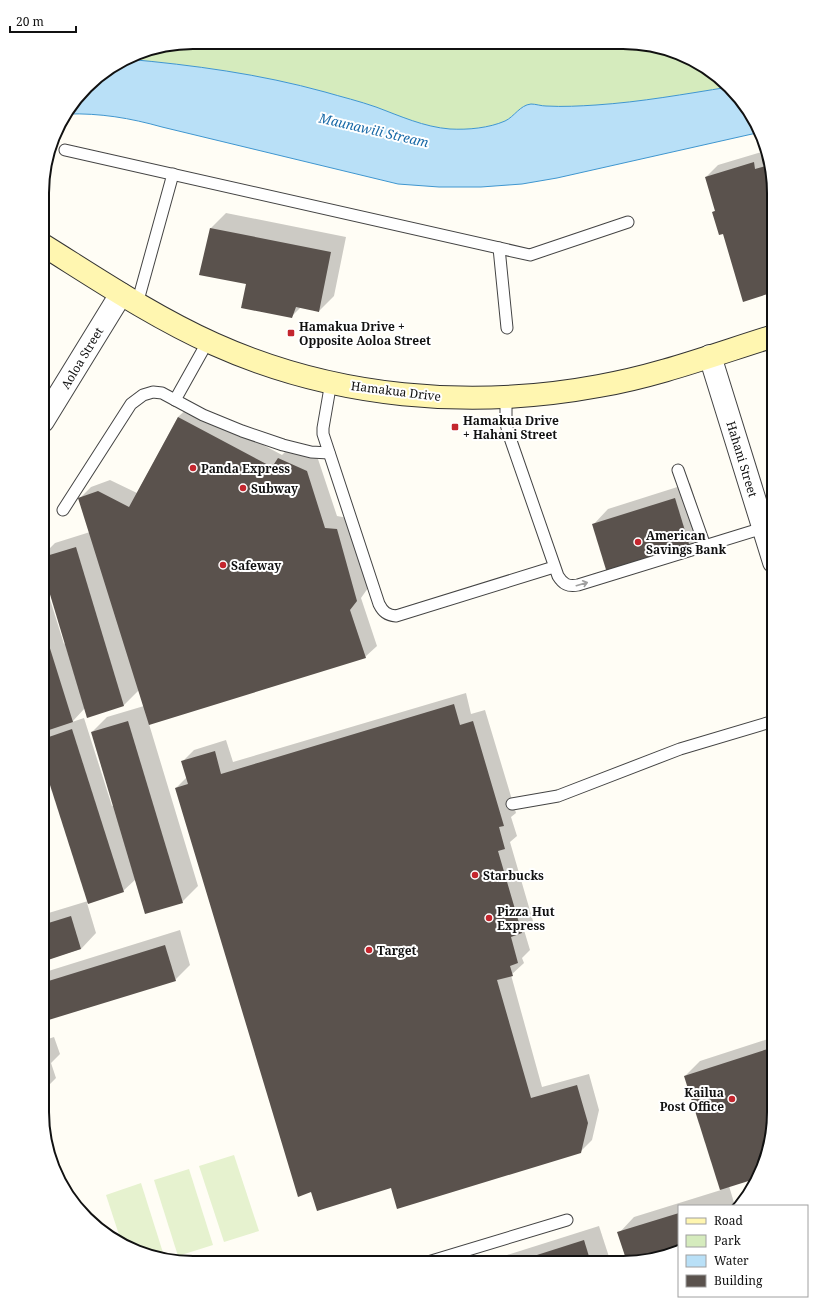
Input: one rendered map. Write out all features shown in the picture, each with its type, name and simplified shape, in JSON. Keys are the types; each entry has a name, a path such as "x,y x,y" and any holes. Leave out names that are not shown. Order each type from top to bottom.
{"main road":[{"name":"Hamakua Drive","path":"49,249 129,299 175,325 208,341 297,374 383,392 471,398 557,393 600,386 642,376 767,338"}],"street":[{"name":"Aoloa Street","path":"49,412 129,299"},
{"name":"Hahani Street","path":"710,356 767,540"}],"lane":[{"path":"66,150 530,255 628,222"},
{"path":"129,299 173,174"},
{"path":"499,248 507,328"},
{"path":"175,400 208,341"},
{"path":"331,382 323,428 329,453 381,608 387,614 396,616 554,567"},
{"path":"63,510 131,404 143,395 153,392 162,393 210,418 242,431 283,445 311,452 329,453"},
{"path":"506,397 506,424 509,436 554,567 561,582 566,585 572,586 763,528"},
{"path":"678,470 705,546"},
{"path":"512,804 558,796 680,749 767,723"},
{"path":"455,1256 567,1220"}],"green space":[{"path":"183,49 633,49 661,54 678,60 703,73 722,88 663,98 613,104 544,106 531,104 520,109 505,121 499,123 478,128 450,129 421,124 363,103 276,80 176,64 138,60 155,54"},
{"path":"234,1155 259,1231 224,1242 199,1166"},
{"path":"189,1169 213,1245 178,1255 154,1180"},
{"path":"141,1183 163,1253 138,1245 119,1236 106,1195"}],"water":[{"name":"Maunawili Stream","path":"138,60 201,67 276,80 363,103 421,124 450,129 478,128 499,123 505,121 520,109 531,104 544,106 565,106 613,104 663,98 722,88 743,113 754,134 557,178 522,184 481,187 439,187 398,184 138,121 103,115 72,114 91,91 113,73"}],"building":[{"path":"754,162 755,169 764,166 767,183 767,294 743,302 723,234 719,235 712,212 715,211 705,177"},
{"path":"210,228 331,252 319,312 296,307 292,318 241,308 246,284 199,275"},
{"name":"Safeway","path":"178,417 272,467 278,458 307,471 325,528 337,529 357,601 350,610 366,658 149,725 78,498 98,491 129,507"},
{"path":"675,498 690,547 607,573 592,524"},
{"path":"76,547 124,706 87,718 49,591 49,555"},
{"path":"49,645 73,722 49,730"},
{"name":"Target","path":"454,704 460,725 473,721 504,826 499,827 505,849 498,851 522,933 511,937 518,963 510,966 513,976 497,980 531,1098 577,1085 588,1123 581,1153 397,1209 391,1188 317,1211 311,1192 298,1197 175,788 188,784 181,761 215,751 221,774"},
{"path":"128,721 183,903 145,914 91,732"},
{"path":"72,729 124,892 88,904 49,782 49,737"},
{"path":"71,916 81,949 49,960 49,923"},
{"path":"165,945 176,981 49,1020 49,981"},
{"name":"Kailua Post Office","path":"767,1049 766,1131 762,1150 750,1181 720,1190 684,1076"},
{"path":"678,1213 678,1245 661,1251 642,1255 625,1256 617,1232"},
{"path":"584,1240 589,1256 534,1256"}],"place":[{"name":"Hamakua Drive + Opposite Aoloa Street","path":"291,333"},
{"name":"Hamakua Drive + Hahani Street","path":"455,427"},
{"name":"Panda Express","path":"193,468"},
{"name":"Subway","path":"243,488"},
{"name":"American Savings Bank","path":"638,542"},
{"name":"Safeway","path":"223,565"},
{"name":"Starbucks","path":"475,875"},
{"name":"Pizza Hut Express","path":"489,918"},
{"name":"Target","path":"369,950"},
{"name":"Kailua Post Office","path":"732,1099"}]}
